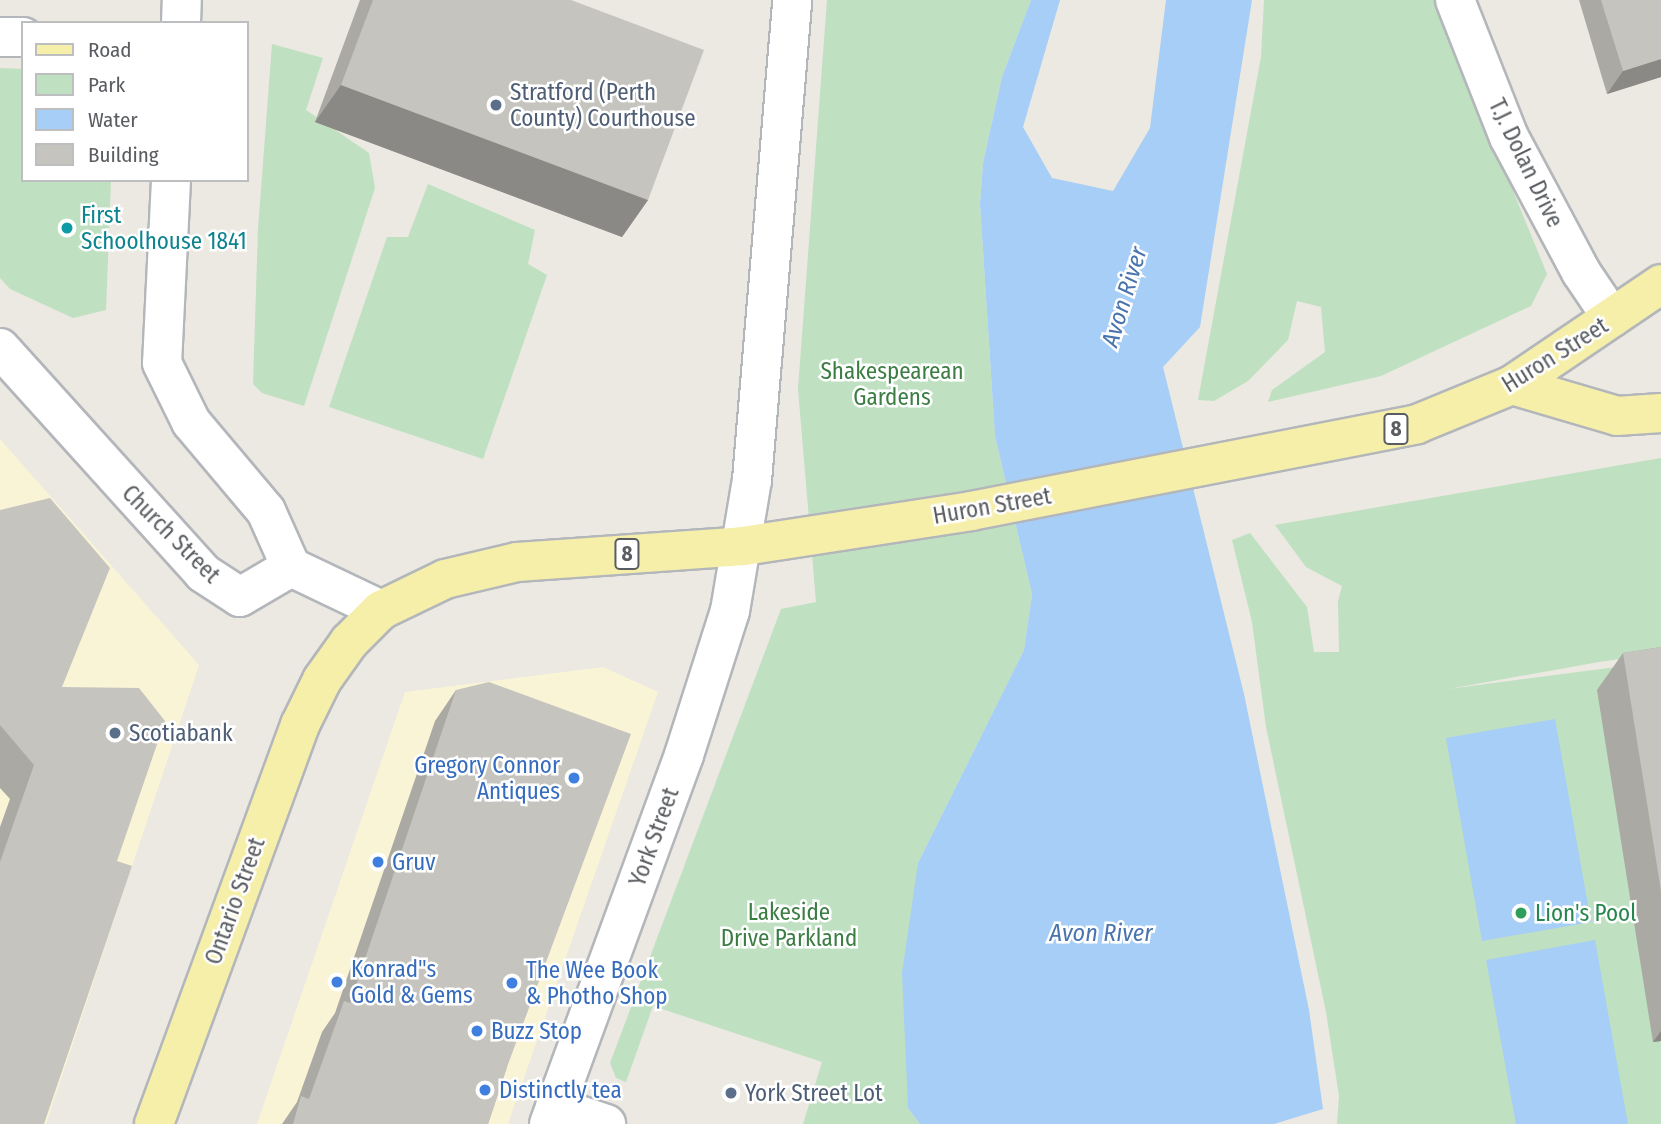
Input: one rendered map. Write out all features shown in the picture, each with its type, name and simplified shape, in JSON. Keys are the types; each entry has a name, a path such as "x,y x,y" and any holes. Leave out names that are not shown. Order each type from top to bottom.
{"main road":[{"name":"Huron Street","path":"322,680 349,642 381,610 445,579 516,562 743,546 971,511 1274,455 1417,424 1512,385 1661,284"},
{"path":"1512,385 1617,416 1661,413"},
{"name":"Ontario Street","path":"154,1124 300,725 322,680"}],"street":[{"path":"181,21 183,0"},
{"name":"York Street","path":"552,1115 684,755 730,611 743,546 770,306 792,0"},
{"name":"T.J. Dolan Drive","path":"1455,0 1509,137 1581,272 1612,318"},
{"path":"0,37 21,37"},
{"path":"171,182 162,363 191,422 266,510 291,567 381,610"},
{"name":"Church Street","path":"0,348 203,573 240,597 291,567"},
{"path":"552,1115 606,1124"}],"shaded area":[{"path":"0,439 199,665 46,1124 0,1124"},
{"path":"603,667 658,692 508,1124 257,1124 405,692"}],"green space":[{"name":"Lakeside Drive Parkland","path":"827,0 1031,0 1002,77 983,163 980,204 995,436 1032,594 1024,650 918,863 908,1108 920,1124 803,1124 822,1062 653,1006 626,1082 616,1078 610,1063 781,609 816,602 798,389"},
{"path":"1264,0 1435,0 1547,274 1531,306 1381,376 1268,402 1272,390 1325,352 1321,307 1297,301 1288,340 1248,381 1214,401 1198,400 1261,57"},
{"path":"272,44 323,58 306,110 369,153 375,188 304,406 262,393 253,384 258,229"},
{"path":"0,68 21,69 21,182 111,182 106,310 73,318 10,289 0,278"},
{"path":"428,184 535,230 528,264 547,275 483,459 329,407 387,237 408,237"},
{"path":"1661,458 1661,1124 1337,1124 1339,1096 1326,1012 1266,727 1252,622 1232,540 1250,533 1307,607 1314,652 1339,652 1338,601 1342,586 1306,567 1275,525","holes":["1646,655 1655,662 1448,689"]}],"water":[{"name":"Avon River","path":"1031,0 1060,0 1023,127 1052,178 1113,191 1150,128 1166,0 1252,0 1200,327 1163,367 1244,694 1309,1010 1323,1109 1274,1124 920,1124 908,1108 902,973 918,863 1024,650 1032,594 995,436 980,204 983,163 1002,77"},
{"path":"1555,719 1591,922 1482,941 1446,738"},
{"path":"1595,940 1628,1124 1516,1124 1486,960"}],"building":[{"name":"Stratford (Perth County) Courthouse","path":"373,0 571,0 704,50 648,200 341,85"},
{"path":"1601,0 1661,0 1661,59 1623,71"},
{"path":"50,498 110,568 62,687 139,688 165,721 117,861 132,866 44,1124 0,1124 0,862 34,765 0,725 0,510"},
{"path":"1661,647 1661,891 1623,653"},
{"path":"489,682 631,734 488,1124 293,1124 301,1096 309,1099 344,1001 350,1003 456,690"}],"place":[{"name":"Stratford (Perth County) Courthouse","path":"496,105"},
{"name":"First Schoolhouse 1841","path":"67,228"},
{"name":"Scotiabank","path":"115,733"},
{"name":"Gregory Connor Antiques","path":"574,778"},
{"name":"Gruv","path":"378,862"},
{"name":"Lion's Pool","path":"1521,913"},
{"name":"Konrad\"s Gold & Gems","path":"337,982"},
{"name":"The Wee Book & Photho Shop","path":"512,983"},
{"name":"Buzz Stop","path":"477,1031"},
{"name":"Distinctly tea","path":"485,1090"},
{"name":"York Street Lot","path":"731,1093"}],"park label":[{"name":"Shakespearean Gardens","path":"892,384"}]}
